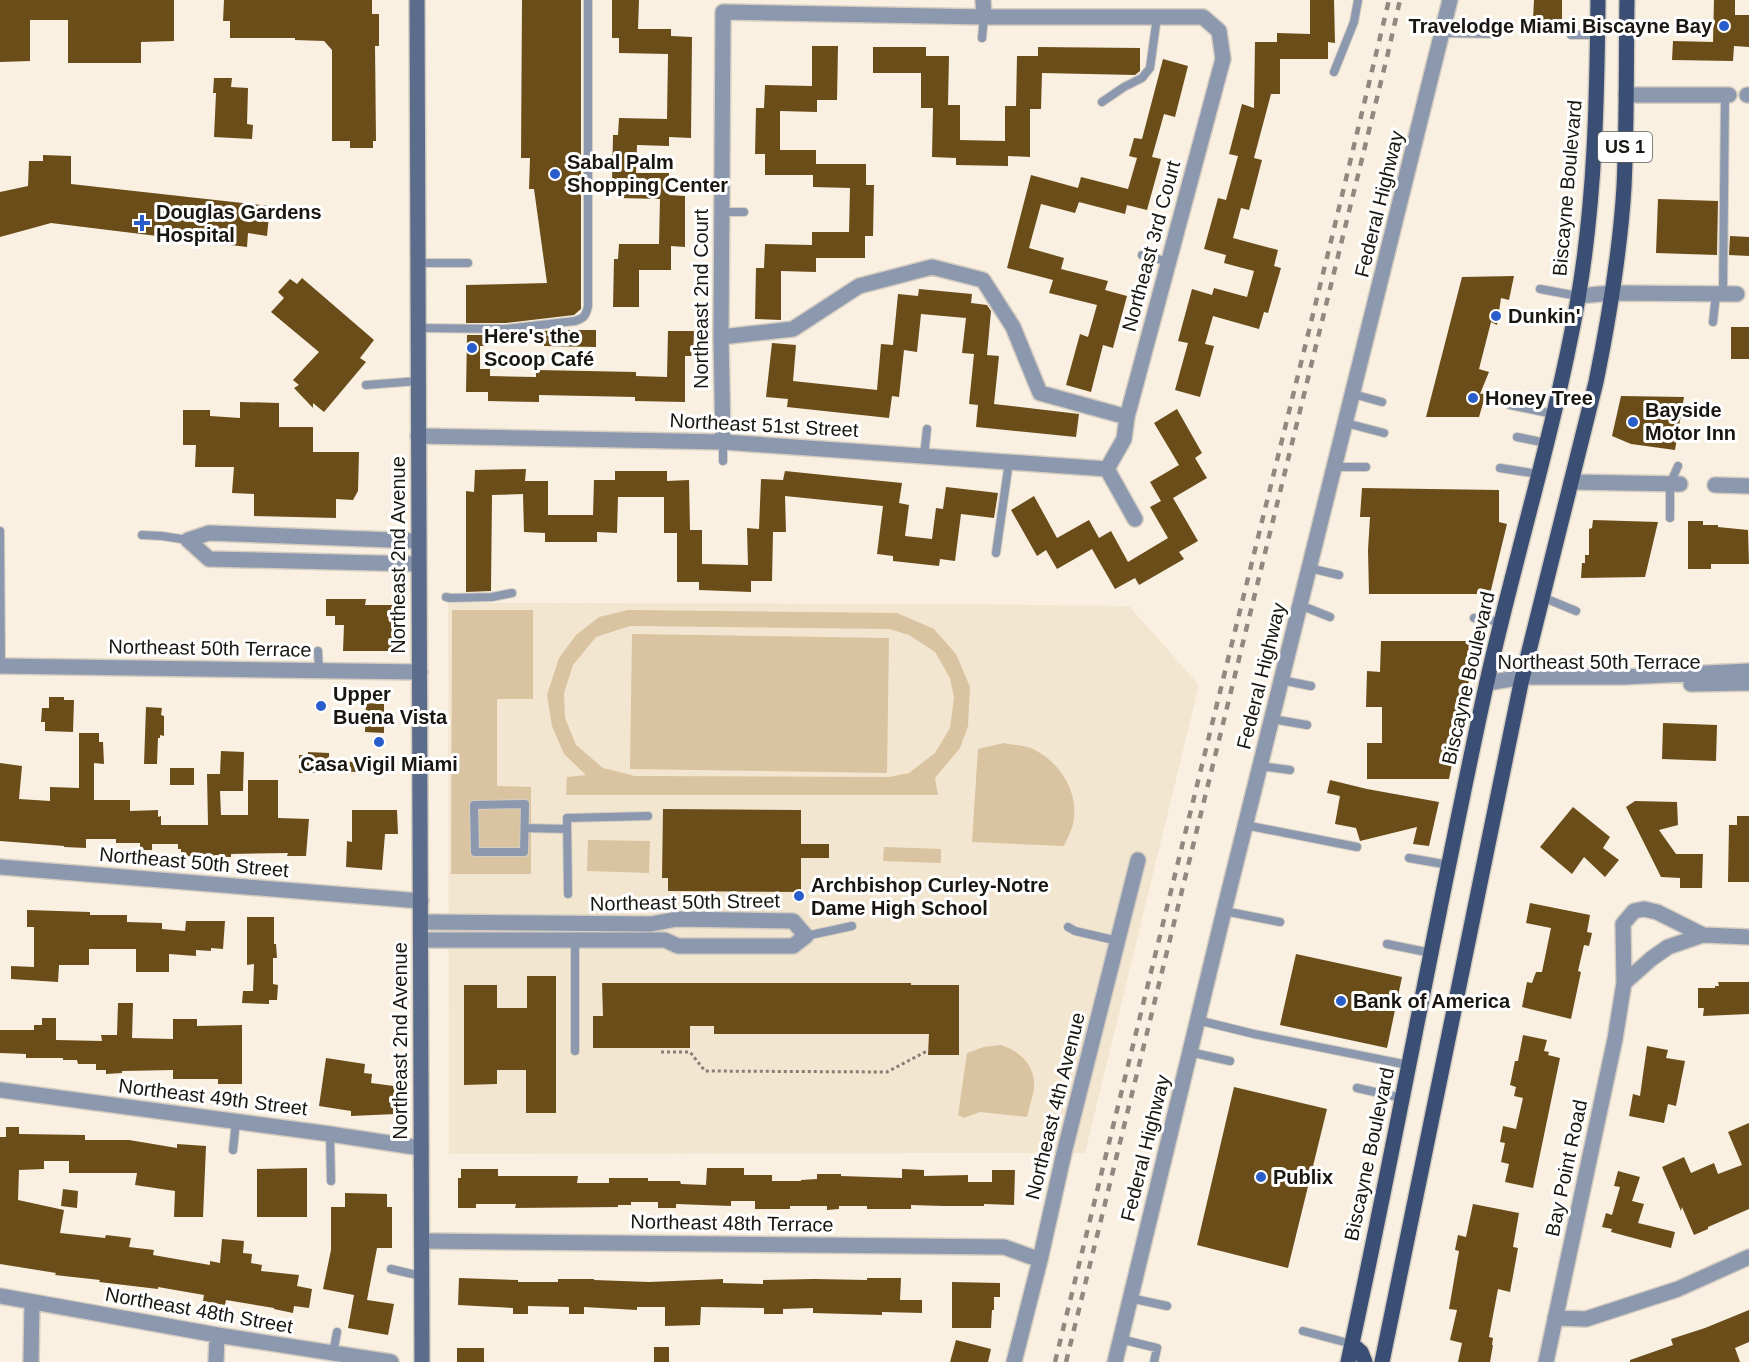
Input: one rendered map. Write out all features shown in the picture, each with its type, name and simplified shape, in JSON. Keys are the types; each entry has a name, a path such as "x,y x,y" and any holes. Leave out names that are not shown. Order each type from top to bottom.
{"main road":[{"name":"Northeast 2nd Avenue","path":"417,0 422,1362"},
{"name":"Biscayne Boulevard","path":"1348,1362 1487,683 1564,370 1578,296 1593,177 1598,0"},
{"name":"US 1","path":"1382,1362 1522,680 1605,340 1619,243 1624,187 1627,0"},
{"path":"1352,1344 1361,1352 1365,1362"}],"street":[{"path":"983,0 984,17 1157,17"},
{"name":"Federal Highway","path":"1115,1362 1197,1020 1450,0"},
{"name":"Northeast 2nd Court","path":"723,442 721,337 723,12 984,17"},
{"name":"Northeast 3rd Court","path":"1107,469 1124,439 1127,417 1223,59 1219,31 1203,17 1157,17"},
{"path":"1626,94 1727,95"},
{"path":"721,337 794,329 859,286 932,267 983,280 1013,327 1040,393 1127,417"},
{"path":"1578,296 1612,293 1725,294"},
{"name":"Northeast 51st Street","path":"418,436 723,442 1107,469"},
{"path":"1107,469 1135,519"},
{"path":"1571,482 1675,484"},
{"path":"1715,485 1749,486"},
{"path":"418,541 209,533 188,540 209,559 418,564"},
{"path":"246,561 247,535"},
{"name":"Northeast 50th Terrace","path":"1,666 420,672"},
{"name":"Northeast 50th Terrace","path":"1487,683 1749,671"},
{"name":"Northeast 50th Terrace","path":"1522,680 1542,684 1749,683"},
{"name":"Northeast 4th Avenue","path":"1014,1362 1138,860"},
{"name":"Northeast 50th Street","path":"0,867 421,901"},
{"name":"Bay Point Road","path":"1546,1362 1615,1039 1624,983 1623,924 1634,911 1644,909 1657,912 1703,935"},
{"name":"Northeast 50th Street","path":"421,922 575,932 664,940 678,946 793,946 806,936 793,921 677,919 575,932 421,940"},
{"name":"Bay Point Road","path":"1624,983 1668,947 1703,935 1749,937"},
{"name":"Northeast 49th Street","path":"0,1090 421,1148"},
{"name":"Northeast 48th Terrace","path":"422,1241 1004,1247 1040,1260"},
{"path":"1556,1318 1586,1319 1678,1289 1749,1257"},
{"name":"Northeast 48th Street","path":"0,1296 217,1335 391,1362"},
{"path":"31,1362 32,1302"},
{"path":"216,1362 217,1335"}],"lane":[{"path":"418,328 505,329 575,321 586,315 588,306 588,0"},
{"path":"1334,72 1354,22 1358,0"},
{"path":"982,38 984,17"},
{"path":"1102,102 1142,78 1150,68 1157,17"},
{"path":"1442,33 1495,34"},
{"path":"1571,35 1598,35"},
{"path":"1713,322 1725,294 1727,95"},
{"path":"722,212 744,212"},
{"path":"1142,255 1169,262"},
{"path":"418,263 468,263"},
{"path":"1540,289 1578,296"},
{"path":"366,385 418,381"},
{"path":"1353,394 1382,402"},
{"path":"1510,405 1553,414"},
{"path":"1346,423 1384,433"},
{"path":"924,456 927,429"},
{"path":"1517,437 1546,443"},
{"path":"723,442 723,461"},
{"path":"996,553 1009,462"},
{"path":"1670,518 1678,466"},
{"path":"1335,467 1366,467"},
{"path":"1500,468 1538,474"},
{"path":"0,531 1,666"},
{"path":"142,535 188,540"},
{"path":"1310,568 1339,574"},
{"path":"446,597 492,597 512,593"},
{"path":"1542,597 1576,611"},
{"path":"1300,605 1330,617"},
{"path":"1474,618 1502,622"},
{"path":"318,651 319,671"},
{"path":"1281,680 1311,686"},
{"path":"1272,719 1307,725"},
{"path":"1260,766 1290,770"},
{"path":"474,804 525,804 525,828 524,852 475,852 474,804"},
{"path":"568,894 567,818 648,816"},
{"path":"1245,825 1357,847"},
{"path":"525,828 567,829"},
{"path":"1409,858 1449,866"},
{"path":"1224,911 1280,922"},
{"path":"806,936 852,926"},
{"path":"1068,927 1075,931 1118,941"},
{"path":"575,932 575,1051"},
{"path":"1387,944 1431,953"},
{"path":"1197,1020 1254,1034 1408,1065"},
{"path":"1190,1052 1230,1061"},
{"path":"1357,1088 1402,1098"},
{"path":"232,1150 236,1121"},
{"path":"330,1134 331,1181"},
{"path":"391,1269 421,1276"},
{"path":"1130,1298 1167,1306"},
{"path":"1303,1331 1352,1344"},
{"path":"333,1354 337,1332"},
{"path":"1120,1339 1157,1348 1154,1362"}],"path":[{"path":"661,1052 690,1052 705,1071 887,1072 928,1050"}],"shaded area":[{"name":"Archbishop Curley-Notre Dame High School","path":"448,603 1129,606 1199,685 1085,1153 449,1154"},
{"path":"452,610 533,610 533,699 497,699 497,786 531,787 531,874 451,874"},
{"path":"628,610 897,613 934,629 956,654 970,687 968,726 960,748 935,778 938,795 566,795 567,777 586,775 564,754 552,726 547,695 559,658 576,635 599,617","holes":["630,626 889,629 909,635 935,652 950,678 954,698 950,728 935,753 909,773 889,777 635,776 603,768 576,745 565,718 564,693 573,665 596,637"]},
{"path":"632,634 889,638 887,773 630,769"},
{"path":"1004,743 1031,748 1051,761 1066,779 1074,812 1072,827 1064,846 972,842 978,749"},
{"path":"588,840 650,841 649,873 587,871"},
{"path":"884,847 941,849 941,863 883,861"},
{"path":"1001,1045 1020,1055 1032,1073 1034,1088 1027,1117 980,1112 964,1118 958,1115 967,1053 984,1047"}],"building":[{"path":"0,0 174,0 174,41 141,42 141,63 68,63 68,20 30,20 30,61 0,62"},
{"path":"224,0 372,0 372,14 379,14 379,46 375,46 376,141 373,141 373,148 350,148 350,141 332,141 332,50 324,41 295,40 295,38 230,38 230,21 223,21"},
{"name":"Sabal Palm Shopping Center","path":"522,0 581,0 581,309 574,315 506,323 466,323 466,285 547,283 534,189 529,189 530,158 521,158"},
{"path":"612,0 639,0 638,29 671,29 671,36 692,37 691,138 669,137 669,146 637,145 636,173 669,173 669,195 685,196 685,247 671,246 671,270 639,270 639,307 613,307 614,259 618,259 619,244 659,244 660,199 618,198 618,182 612,182 613,135 618,135 619,118 667,119 668,54 619,53 619,38 612,38"},
{"path":"1310,0 1334,0 1335,43 1328,42 1328,59 1280,59 1280,94 1271,94 1254,158 1262,160 1249,210 1241,208 1233,238 1278,250 1274,266 1281,268 1268,313 1264,312 1259,329 1213,316 1205,344 1214,346 1200,397 1175,390 1188,343 1178,341 1192,289 1212,295 1214,288 1247,297 1254,271 1224,263 1226,255 1204,249 1218,198 1226,200 1238,156 1229,154 1242,104 1254,108 1255,42 1277,42 1277,33 1310,34"},
{"path":"1534,0 1562,0 1562,20 1533,20"},
{"name":"Travelodge Miami Biscayne Bay","path":"1714,0 1735,0 1735,15 1749,15 1749,47 1734,46 1733,61 1672,60 1673,41 1713,42"},
{"path":"812,46 838,46 837,100 817,100 817,112 780,111 780,150 816,150 816,164 866,164 866,185 874,185 873,236 865,236 865,258 816,258 816,272 781,271 781,320 755,319 756,268 764,268 765,244 812,245 812,232 849,232 850,188 813,187 813,175 765,175 765,154 755,154 756,108 764,108 765,85 812,86"},
{"path":"873,47 926,47 926,56 949,56 948,105 960,105 960,140 1005,141 1005,106 1016,106 1017,56 1038,56 1038,47 1140,48 1140,71 1135,75 1042,73 1041,109 1030,109 1030,157 1008,156 1008,166 956,165 956,158 932,157 933,108 921,108 921,73 873,73"},
{"path":"1163,59 1188,66 1175,117 1164,114 1152,157 1161,159 1147,210 1127,205 1125,214 1079,202 1075,213 1041,204 1029,248 1064,258 1061,269 1108,281 1105,290 1127,296 1113,348 1103,345 1091,392 1066,385 1080,334 1088,337 1097,305 1049,293 1053,280 1007,268 1031,175 1078,188 1081,177 1128,189 1137,158 1129,156 1134,138 1142,139"},
{"path":"214,78 232,78 231,87 248,88 247,124 253,125 252,139 214,137 216,93 213,93"},
{"path":"43,155 71,156 71,184 270,206 267,236 248,233 247,247 51,223 0,237 0,192 28,186 29,161 43,161"},
{"path":"1658,199 1718,201 1717,255 1656,253"},
{"path":"1730,236 1749,237 1749,256 1729,255"},
{"path":"1514,276 1509,300 1501,298 1497,325 1491,322 1479,369 1489,372 1480,394 1486,393 1479,417 1426,417 1462,277"},
{"path":"302,278 374,340 360,358 366,362 324,412 313,403 313,408 294,388 299,385 293,380 319,352 271,312 284,298 278,292 290,279 297,284"},
{"path":"919,289 972,294 971,303 987,305 991,311 987,355 999,356 994,404 1079,414 1076,437 976,427 978,405 969,404 974,354 962,353 966,318 921,314 917,352 904,350 899,397 892,396 889,418 787,407 788,399 766,397 772,343 796,345 793,381 877,390 881,344 893,345 898,294 918,296"},
{"path":"1731,327 1749,327 1749,359 1731,359"},
{"path":"596,330 596,347 544,346 544,331"},
{"path":"668,331 694,331 693,356 685,356 685,402 635,401 635,397 539,395 539,402 488,401 488,392 466,392 467,335 491,335 490,346 480,346 480,369 490,369 490,376 536,377 536,370 636,372 636,376 667,377"},
{"name":"Bayside Motor Inn","path":"1621,396 1684,397 1675,450 1631,444 1612,436"},
{"path":"240,402 279,403 279,427 313,427 313,452 359,452 358,491 353,500 336,499 336,518 254,516 254,494 232,493 234,467 195,467 196,445 183,445 183,410 210,410 210,416 240,418"},
{"path":"1177,409 1202,453 1195,458 1207,478 1173,498 1198,541 1179,552 1184,559 1139,585 1135,578 1115,589 1092,549 1057,569 1046,550 1037,556 1011,510 1034,496 1057,538 1089,520 1099,538 1111,531 1128,562 1168,538 1150,507 1161,501 1150,482 1179,465 1154,423"},
{"path":"526,469 525,481 548,481 548,515 593,515 594,480 615,480 615,471 667,471 667,481 689,480 690,530 702,530 702,564 748,565 747,528 759,529 761,479 783,480 785,471 902,483 899,503 909,505 905,536 932,539 936,508 943,509 946,487 998,493 994,518 961,514 955,561 940,559 939,566 893,561 893,556 877,554 883,506 785,496 786,532 773,532 772,581 751,581 751,592 699,590 699,582 677,582 677,533 664,533 664,497 618,497 617,533 597,532 597,542 545,542 545,533 524,532 523,494 492,495 491,591 466,592 466,491 474,492 475,470"},
{"path":"1362,488 1499,490 1499,522 1507,524 1490,594 1369,594 1370,517 1360,517"},
{"path":"1593,520 1658,522 1645,577 1581,578 1582,563 1585,563 1585,555 1589,555 1589,529 1592,528"},
{"path":"1688,521 1703,521 1703,525 1748,530 1749,564 1711,564 1711,569 1688,569"},
{"path":"326,599 366,599 365,605 397,605 397,651 343,651 344,625 335,625 335,616 326,616"},
{"path":"1381,641 1477,641 1449,779 1367,779 1367,743 1382,743 1382,707 1366,707 1367,671 1380,672"},
{"path":"49,697 74,700 73,732 45,731 45,722 41,722 42,708 49,708"},
{"path":"366,703 384,704 384,733 365,732"},
{"path":"146,707 162,708 161,715 164,716 164,736 160,735 158,738 157,764 144,764"},
{"path":"1663,723 1717,725 1716,761 1662,759"},
{"path":"79,733 99,733 99,742 103,742 104,764 94,763 94,800 130,800 130,811 158,810 161,825 208,825 207,774 220,774 221,751 244,752 243,791 220,791 221,815 248,815 248,780 278,780 278,818 309,819 306,856 287,856 288,853 231,854 231,857 181,856 178,844 152,844 152,850 140,850 140,843 116,843 116,839 86,839 86,848 0,841 0,763 22,766 19,799 50,801 50,787 79,788"},
{"path":"308,752 329,753 329,759 360,763 359,772 299,773 299,755 308,755"},
{"path":"170,768 194,768 194,785 170,785"},
{"path":"1330,780 1439,802 1429,846 1413,844 1417,827 1360,841 1356,828 1335,824 1340,796 1327,793"},
{"path":"1635,801 1677,802 1678,825 1659,830 1676,854 1703,854 1702,888 1680,888 1680,878 1661,877 1626,807"},
{"path":"1573,807 1610,837 1603,848 1619,860 1605,877 1584,857 1572,874 1540,847"},
{"path":"663,809 801,810 801,844 829,844 829,858 801,858 801,892 668,891 668,878 662,878"},
{"path":"352,810 397,810 398,834 385,834 382,870 346,867 347,841 352,842"},
{"path":"1737,816 1749,816 1749,882 1728,882 1729,825 1737,825"},
{"path":"1530,903 1590,915 1587,932 1592,933 1589,946 1584,945 1571,1019 1522,1007 1527,982 1532,983 1536,972 1542,972 1551,928 1526,923"},
{"path":"27,910 90,912 90,915 127,915 127,922 162,923 162,929 185,931 186,921 225,921 223,949 196,950 196,956 169,954 169,972 136,972 136,949 89,949 89,965 59,965 58,982 11,979 11,966 34,967 34,927 27,927"},
{"path":"247,917 274,917 274,944 276,944 277,958 273,958 273,984 278,985 277,1000 269,1000 269,1004 242,1003 243,991 253,991 254,964 247,965"},
{"name":"Bank of America","path":"1296,954 1402,977 1387,1048 1280,1025"},
{"path":"527,976 556,976 556,1113 526,1113 526,1070 497,1070 497,1084 464,1085 464,985 497,985 497,1008 527,1008"},
{"path":"1718,982 1749,982 1749,1014 1703,1016 1704,1008 1698,1008 1698,988 1715,988 1719,986"},
{"path":"602,983 959,985 959,1055 928,1055 929,1034 714,1034 714,1026 690,1026 690,1048 593,1048 593,1016 603,1016"},
{"path":"118,1003 133,1003 132,1038 173,1039 173,1019 197,1019 197,1026 242,1025 242,1084 218,1084 218,1079 173,1079 173,1070 122,1071 122,1073 106,1074 106,1070 96,1070 96,1064 78,1064 77,1060 26,1058 26,1054 0,1053 0,1030 34,1030 34,1025 42,1025 42,1018 56,1018 56,1040 102,1041 101,1035 117,1035"},
{"path":"1523,1035 1547,1040 1544,1051 1549,1052 1548,1055 1560,1058 1533,1188 1505,1182 1509,1164 1501,1162 1505,1143 1500,1142 1503,1126 1516,1129 1523,1098 1514,1096 1516,1087 1510,1085"},
{"path":"1647,1046 1668,1050 1666,1058 1685,1061 1676,1106 1668,1104 1664,1123 1629,1116 1633,1094 1640,1096"},
{"path":"326,1058 365,1064 364,1073 372,1074 371,1083 394,1086 396,1114 351,1116 351,1111 319,1106"},
{"name":"Publix","path":"1234,1087 1327,1109 1288,1268 1197,1245"},
{"path":"1749,1123 1749,1209 1694,1235 1662,1167 1684,1157 1691,1173 1714,1163 1718,1174 1742,1165 1728,1132"},
{"path":"6,1127 19,1127 19,1134 85,1135 85,1140 129,1140 177,1148 177,1144 206,1146 203,1217 174,1217 175,1191 135,1185 137,1173 69,1173 69,1161 44,1161 44,1169 19,1170 18,1200 64,1210 60,1233 105,1238 106,1235 131,1238 129,1247 154,1250 153,1255 210,1265 210,1261 220,1263 222,1239 244,1241 243,1253 252,1254 251,1263 262,1265 261,1271 299,1275 297,1286 312,1289 309,1308 294,1306 293,1313 226,1300 225,1305 203,1301 204,1295 158,1287 158,1289 99,1282 100,1280 55,1275 56,1273 0,1264 0,1137 6,1137"},
{"path":"307,1168 307,1217 257,1217 257,1169"},
{"path":"707,1168 744,1168 744,1175 772,1175 772,1181 817,1179 817,1174 902,1178 902,1169 924,1170 924,1176 968,1175 968,1182 992,1182 992,1170 1015,1170 1014,1205 911,1205 911,1209 867,1209 867,1206 839,1206 839,1209 827,1210 827,1206 790,1206 790,1209 755,1209 755,1201 731,1201 731,1206 676,1204 676,1208 658,1208 658,1202 631,1202 631,1205 618,1205 618,1207 515,1208 516,1204 476,1204 476,1208 458,1208 458,1178 461,1178 461,1169 498,1169 498,1176 578,1176 577,1183 609,1183 609,1178 648,1178 648,1181 680,1181 681,1184 706,1185"},
{"path":"1618,1171 1640,1177 1632,1201 1644,1204 1638,1223 1675,1232 1671,1248 1611,1232 1612,1229 1602,1227 1606,1213 1612,1215 1620,1187 1614,1186"},
{"path":"63,1189 78,1191 77,1208 61,1206"},
{"path":"345,1193 387,1194 387,1207 392,1207 392,1248 377,1248 367,1300 394,1304 388,1335 348,1328 354,1295 323,1289 331,1250 331,1207 345,1207"},
{"path":"1473,1204 1519,1213 1513,1247 1518,1248 1510,1292 1498,1289 1489,1337 1493,1338 1490,1362 1458,1362 1462,1343 1450,1340 1457,1310 1449,1309 1459,1251 1455,1250 1458,1235 1466,1237"},
{"path":"459,1278 518,1280 518,1282 558,1282 558,1279 649,1282 723,1279 723,1283 763,1284 763,1280 901,1278 900,1300 922,1300 922,1313 882,1312 882,1315 813,1313 813,1308 783,1309 783,1314 764,1314 764,1308 701,1307 700,1325 665,1326 665,1307 637,1307 637,1310 584,1307 584,1314 569,1314 569,1307 528,1306 528,1314 513,1314 513,1308 458,1305"},
{"path":"952,1282 1000,1283 1000,1297 994,1297 991,1328 952,1328"},
{"path":"1749,1310 1749,1342 1735,1348 1740,1362 1630,1362 1630,1360 1673,1345 1671,1339"},
{"path":"956,1340 991,1349 988,1362 950,1362"},
{"path":"654,1347 669,1347 669,1362 654,1362"},
{"path":"457,1348 484,1348 484,1362 457,1362"}],"railway":[{"path":"1055,1362 1389,0"},
{"path":"1066,1362 1400,0"}],"place":[{"name":"Travelodge Miami Biscayne Bay","path":"1724,26"},
{"name":"Sabal Palm Shopping Center","path":"555,174"},
{"name":"Douglas Gardens Hospital","path":"142,223"},
{"name":"Dunkin'","path":"1496,316"},
{"name":"Here's the Scoop Café","path":"472,348"},
{"name":"Honey Tree","path":"1473,398"},
{"name":"Bayside Motor Inn","path":"1633,422"},
{"name":"Upper Buena Vista","path":"321,706"},
{"name":"Casa Vigil Miami","path":"379,742"},
{"name":"Archbishop Curley-Notre Dame High School","path":"799,896"},
{"name":"Bank of America","path":"1341,1001"},
{"name":"Publix","path":"1261,1177"}]}
